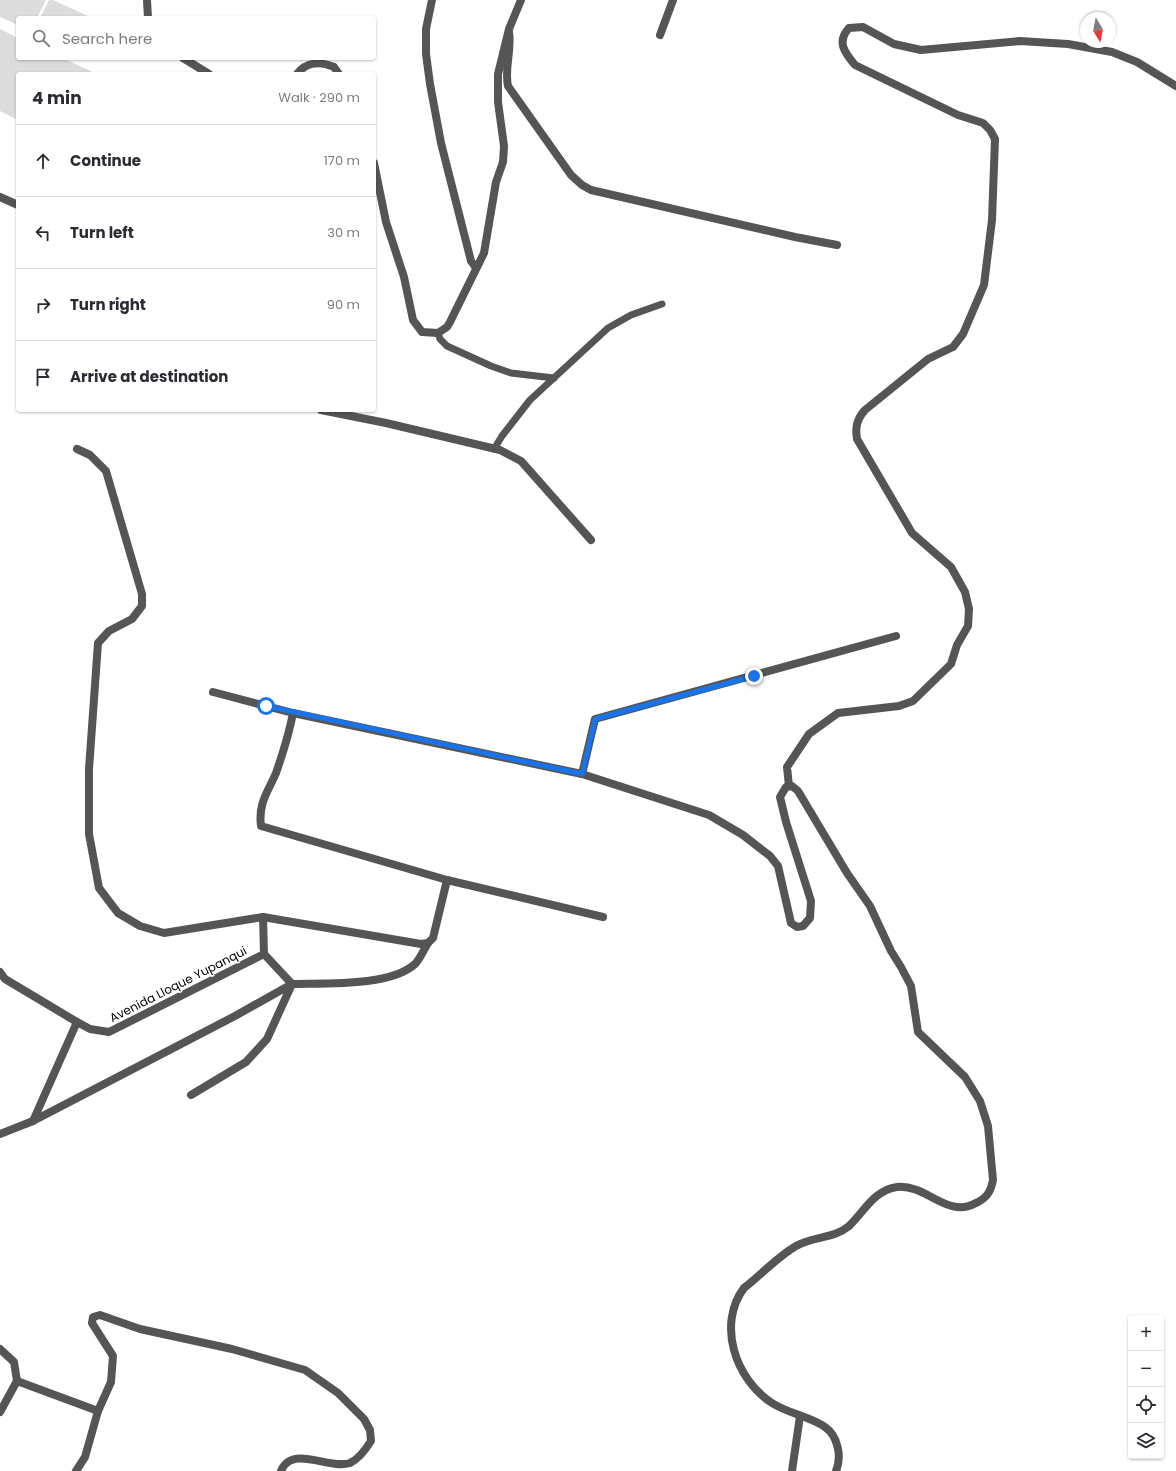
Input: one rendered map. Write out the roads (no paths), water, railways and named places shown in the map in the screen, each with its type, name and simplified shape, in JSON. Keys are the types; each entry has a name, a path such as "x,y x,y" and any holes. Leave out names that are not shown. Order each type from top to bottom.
{"street":[{"path":"147,0 148,16"},
{"path":"432,0 426,29 426,54 432,91 441,143 455,200 471,261 476,268"},
{"path":"376,173 386,222 404,277 413,320 422,332 438,333 447,327 484,253 496,182 503,162 504,146 498,89 501,59 509,29 521,0"},
{"path":"660,35 673,0"},
{"path":"789,786 787,767 809,734 838,713 899,706 914,701 951,664 957,645 968,626 969,609 966,592 950,567 912,533 858,439 856,427 865,410 928,359 954,347 963,334 984,285 992,220 994,139 983,123 958,116 856,65 844,51 842,46 843,36 849,28 863,27 894,44 921,50 1020,41 1068,44 1112,52 1137,62 1176,86"},
{"path":"509,29 511,43 506,76 508,86 572,175 582,185 603,193 795,237 837,244"},
{"path":"186,60 206,72"},
{"path":"299,72 305,67 317,63 334,67 338,72"},
{"path":"0,197 16,204"},
{"path":"331,412 386,423 494,449 521,461 592,540"},
{"path":"77,449 90,455 106,471 138,579 142,606 132,618 109,631 98,643 89,769 89,834 99,888 118,913 140,926 164,933 263,917 421,944 428,943"},
{"path":"582,774 595,719 685,696 896,636"},
{"path":"213,692 293,713 582,774 709,815 743,835 770,856 778,866 792,923 794,927 800,927 804,926 810,918 811,900 780,801 783,790 789,786"},
{"path":"293,713 289,737 275,775 263,798 260,816 261,826 447,880 603,917"},
{"path":"789,786 798,791 847,873 870,906 891,951 911,986 918,1032 964,1077 978,1097 988,1126 993,1180 992,1187 986,1197 971,1207 964,1208 951,1207 911,1188 903,1187 889,1189 868,1202 849,1225 839,1234 816,1238 795,1246 744,1288 734,1306 730,1322 732,1342 747,1378 763,1396 779,1407 825,1427 838,1450 840,1464 836,1471"},
{"path":"0,1134 33,1121 236,1016 292,984 367,982 399,973 415,964 432,938 447,880"},
{"path":"263,917 264,954 292,984"},
{"name":"Avenida Lloque Yupanqui","path":"0,972 5,979 77,1022 90,1028 109,1032 264,954"},
{"path":"191,1095 246,1062 267,1039 292,984"},
{"path":"33,1121 77,1022"},
{"path":"76,1471 85,1457 98,1411 111,1382 113,1356 92,1323 93,1318 100,1315 140,1329 232,1349 305,1370 338,1393 364,1419 370,1430 371,1441 365,1452 350,1463 330,1464 304,1458 289,1461 282,1467 281,1471"},
{"path":"0,1349 14,1362 17,1381 0,1412"},
{"path":"17,1381 98,1411"},
{"path":"792,1471 800,1416"}],"lane":[{"path":"494,449 502,436 530,400 608,328 643,310 662,304"},
{"path":"438,333 443,343 455,351 496,368 511,373 554,378"}]}
